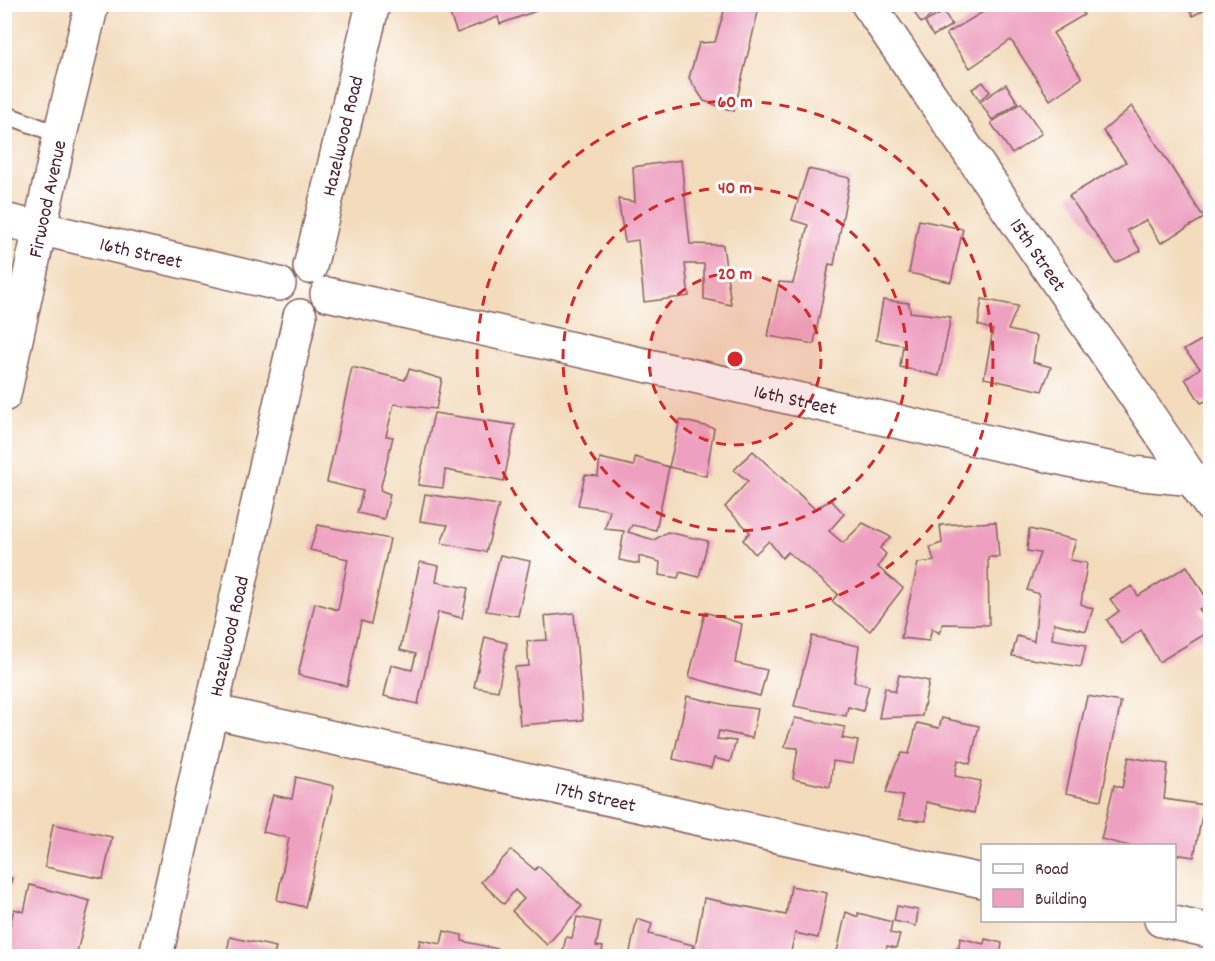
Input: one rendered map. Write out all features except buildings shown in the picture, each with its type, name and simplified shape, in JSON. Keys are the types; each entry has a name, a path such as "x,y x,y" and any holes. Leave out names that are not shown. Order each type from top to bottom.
{"street":[{"name":"Firwood Avenue","path":"4,395 60,135 92,4"},
{"name":"Hazelwood Road","path":"310,267 373,4"},
{"name":"15th Street","path":"868,4 1004,206 1202,492"},
{"name":"16th Street","path":"4,220 279,284"},
{"path":"294,267 310,267 323,277 327,294 319,309 312,314 300,316 289,312 283,306 278,291 279,284 287,271 294,267"},
{"name":"16th Street","path":"327,294 1132,473 1202,492"},
{"name":"Hazelwood Road","path":"156,957 300,316"},
{"name":"17th Street","path":"211,711 981,881"},
{"path":"1166,922 1210,931"}],"lane":[{"path":"4,114 60,135"}]}
